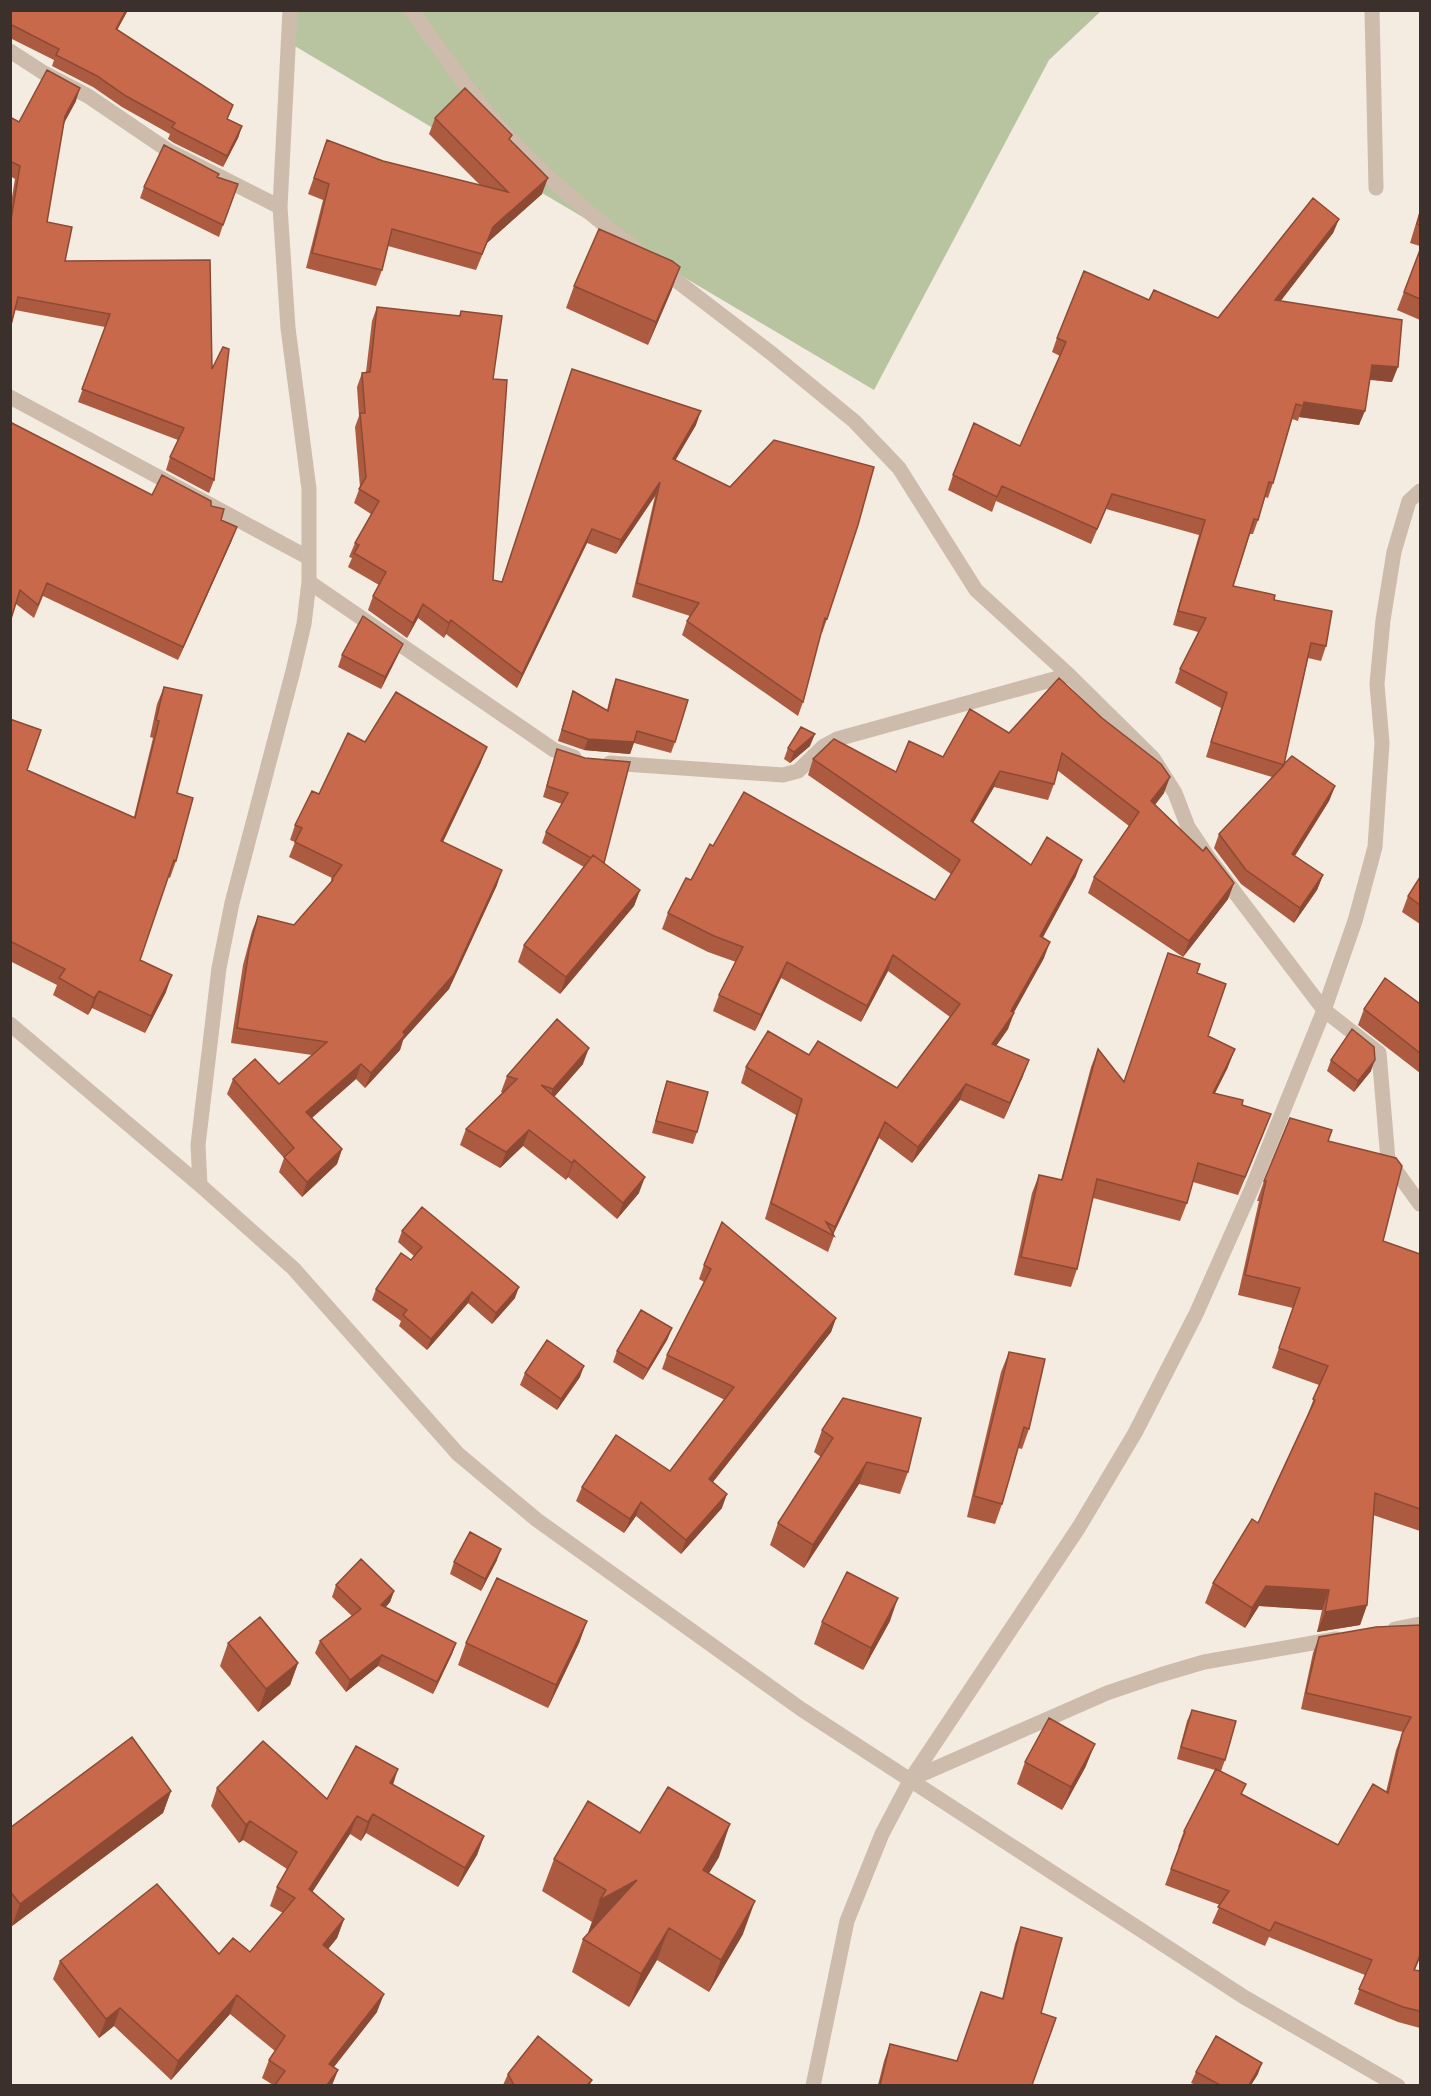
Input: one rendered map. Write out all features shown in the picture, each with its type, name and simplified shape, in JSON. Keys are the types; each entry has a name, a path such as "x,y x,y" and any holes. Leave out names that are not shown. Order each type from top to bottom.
{"street":[{"path":"200,1185 198,1145 219,968 232,903 296,660 304,624 309,582 309,489 288,328 280,207 290,10"},
{"path":"411,10 497,123 549,176 609,228 771,353 854,421 899,468 976,590 1153,758 1175,793 1188,827 1208,857 1324,1010 1379,1053 1388,1160 1420,1204"},
{"path":"1372,10 1376,188"},
{"path":"10,51 44,73 88,96 169,151 280,207"},
{"path":"10,397 309,558"},
{"path":"813,2085 847,1921 882,1834 910,1779 1078,1527 1135,1433 1196,1314 1252,1188 1324,1010 1355,921 1375,847 1382,743 1377,684 1383,620 1394,552 1409,501 1420,491"},
{"path":"309,582 554,750 582,760 783,775 798,771 824,746 837,739 1068,675"},
{"path":"10,1024 200,1185 292,1268 458,1455 537,1520 801,1709 1373,2079 1398,2085"},
{"path":"1375,1632 1420,1624"},
{"path":"910,1779 1107,1694 1160,1675 1204,1662 1352,1636"}],"green space":[{"path":"296,10 1101,11 1049,60 874,390 288,42"}],"building":[{"path":"10,10 126,10 116,29 233,105 227,119 242,126 227,156 178,131 172,127 175,123 126,96 97,76 56,55 59,49 10,24"},
{"path":"47,70 80,88 65,116 47,222 72,227 65,261 210,260 212,369 223,347 229,349 214,480 170,457 184,428 82,389 110,314 18,297 10,329 10,226 20,166 10,161 10,117 19,122"},
{"path":"465,88 512,135 509,139 548,178 493,227 482,254 392,229 382,270 312,253 329,184 314,178 327,140 383,161 508,192 435,118"},
{"path":"164,145 219,174 217,177 238,184 223,225 144,187"},
{"path":"1313,198 1339,219 1275,300 1402,320 1398,367 1372,365 1365,411 1304,402 1303,406 1296,404 1273,483 1269,482 1258,520 1254,519 1233,586 1275,595 1274,600 1332,611 1326,646 1311,643 1284,764 1292,756 1335,786 1292,854 1323,875 1300,908 1246,870 1219,834 1284,765 1211,742 1227,693 1180,669 1206,618 1178,611 1205,520 1112,494 1097,529 1002,486 997,497 953,475 974,423 1020,446 1066,342 1057,338 1084,271 1149,300 1154,290 1218,318"},
{"path":"599,229 672,261 680,267 656,322 574,286"},
{"path":"1420,250 1420,299 1404,292"},
{"path":"377,307 460,316 461,311 502,316 493,379 507,380 493,580 502,582 572,369 701,411 673,459 730,487 774,440 874,467 858,525 827,619 825,618 803,702 687,621 699,603 637,583 660,482 621,540 592,529 522,674 451,620 449,623 423,604 413,623 373,596 386,572 354,553 359,545 355,543 379,501 359,489 366,477 360,413 365,413 362,373 370,372"},
{"path":"10,422 152,495 162,475 211,501 211,506 224,509 221,520 237,527 183,647 47,583 38,605 20,590 10,622"},
{"path":"363,616 403,644 385,677 342,655"},
{"path":"1059,678 1102,718 1161,764 1170,777 1151,801 1203,851 1206,847 1234,883 1189,941 1094,877 1139,812 1062,753 1054,784 1000,771 971,821 1031,865 1047,837 1082,860 1040,936 1050,942 1011,1011 1014,1013 992,1044 1029,1060 1010,1103 966,1084 918,1147 885,1122 835,1227 826,1222 834,1236 771,1203 802,1099 746,1067 768,1031 809,1055 818,1041 897,1088 960,1004 893,955 867,1006 787,962 761,1015 719,995 743,947 714,936 668,913 686,878 691,880 710,844 713,846 744,792 935,900 960,860 813,759 834,739 896,772 909,741 943,757 970,709 1009,733"},
{"path":"616,679 688,700 675,742 637,731 634,742 588,739 562,730 573,691 608,711"},
{"path":"164,687 202,695 177,793 193,798 176,861 174,860 140,960 172,975 151,1016 99,991 94,998 59,978 65,969 10,941 10,719 41,730 27,770 135,818 159,721 156,720"},
{"path":"396,692 487,747 441,841 502,870 454,974 403,1032 405,1035 371,1073 361,1064 306,1112 342,1149 307,1182 284,1157 294,1148 233,1079 255,1059 279,1084 327,1042 237,1028 249,950 258,916 294,925 333,880 342,865 295,842 302,828 295,825 312,791 319,794 348,733 365,742"},
{"path":"801,727 815,734 794,752 788,748"},
{"path":"557,749 585,758 630,762 604,863 593,855 591,858 546,832 568,793 547,786"},
{"path":"593,855 640,890 566,977 524,945"},
{"path":"1420,877 1420,905 1408,896"},
{"path":"1168,953 1200,964 1197,973 1226,984 1208,1036 1235,1049 1213,1093 1243,1100 1242,1105 1271,1114 1245,1177 1198,1163 1187,1203 1097,1179 1077,1269 1021,1257 1039,1175 1062,1180 1098,1049 1124,1082"},
{"path":"1385,978 1420,1004 1420,1053 1364,1009"},
{"path":"557,1019 589,1048 553,1089 541,1085 645,1177 623,1203 574,1160 572,1163 529,1130 506,1152 466,1129 517,1079 507,1076"},
{"path":"1352,1029 1374,1047 1375,1060 1358,1081 1331,1060"},
{"path":"667,1081 708,1092 697,1132 656,1121"},
{"path":"1290,1118 1332,1130 1328,1141 1396,1158 1402,1166 1383,1241 1420,1254 1420,1509 1375,1493 1367,1605 1325,1612 1329,1590 1266,1586 1252,1608 1213,1583 1252,1519 1258,1523 1315,1400 1313,1399 1328,1366 1279,1348 1300,1288 1245,1275 1266,1181 1264,1181"},
{"path":"422,1207 519,1287 496,1313 472,1292 431,1339 403,1315 407,1310 376,1289 401,1253 411,1260 422,1247 402,1231"},
{"path":"722,1222 836,1318 709,1479 727,1494 686,1540 641,1502 630,1519 582,1487 616,1435 670,1471 734,1387 667,1355 711,1269 704,1265"},
{"path":"641,1310 672,1328 648,1369 617,1351"},
{"path":"547,1340 584,1366 561,1399 525,1373"},
{"path":"1009,1352 1045,1359 1029,1429 1024,1427 1002,1504 974,1496"},
{"path":"843,1398 921,1418 908,1472 867,1462 813,1545 778,1523 833,1438 822,1430"},
{"path":"470,1532 501,1549 485,1579 454,1562"},
{"path":"361,1559 394,1591 381,1605 456,1643 437,1682 382,1655 350,1680 320,1641 361,1609 336,1585"},
{"path":"847,1572 898,1598 871,1648 822,1622"},
{"path":"497,1578 587,1621 556,1685 466,1643"},
{"path":"260,1617 298,1663 266,1689 228,1643"},
{"path":"1420,1625 1420,1955 1414,1970 1420,1971 1420,2011 1403,2007 1359,1989 1372,1960 1275,1922 1270,1931 1218,1907 1229,1891 1171,1869 1184,1831 1216,1769 1246,1784 1241,1794 1338,1845 1373,1784 1388,1793 1402,1734 1411,1717 1306,1693 1319,1637 1376,1627"},
{"path":"1192,1710 1236,1721 1225,1760 1181,1747"},
{"path":"1049,1718 1095,1744 1071,1787 1025,1762"},
{"path":"132,1737 171,1791 20,1904 10,1891 10,1828"},
{"path":"263,1741 327,1799 356,1746 398,1769 390,1783 484,1836 465,1868 373,1814 368,1822 357,1816 309,1889 344,1919 323,1945 384,1994 329,2064 338,2070 327,2085 275,2085 285,2071 269,2060 285,2036 237,1995 178,2061 120,2008 106,2019 60,1961 157,1884 219,1954 233,1938 250,1952 295,1898 277,1887 297,1852 250,1821 246,1825 217,1788"},
{"path":"668,1787 730,1824 703,1870 755,1901 721,1960 669,1928 641,1974 583,1939 637,1880 600,1900 606,1890 554,1859 588,1801 640,1833"},
{"path":"1021,1927 1062,1938 1041,2013 1056,2018 1032,2085 880,2085 890,2044 957,2061 981,1992 1003,1999"},
{"path":"538,2036 592,2080 587,2085 514,2085 508,2074"},
{"path":"1216,2036 1262,2063 1249,2085 1220,2085 1196,2072"}]}
